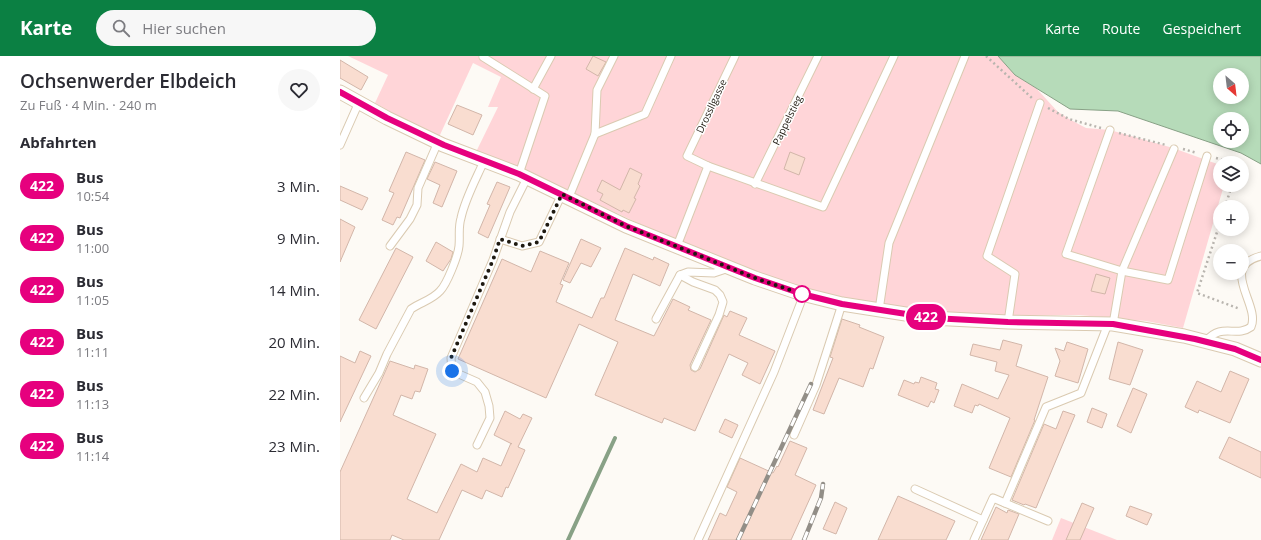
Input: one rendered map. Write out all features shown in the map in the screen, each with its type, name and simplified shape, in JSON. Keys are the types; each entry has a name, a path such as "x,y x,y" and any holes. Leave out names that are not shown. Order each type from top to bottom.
{"street":[{"path":"340,92 387,118 438,142 523,176 626,226 755,278 804,294 842,304 932,318 1008,322 1110,324 1206,341 1235,349 1261,360"}],"lane":[{"path":"477,446 490,418 490,406 485,392 477,382 452,371 451,358 493,260 523,176 545,96 483,57 484,56"},
{"path":"534,89 551,56"},
{"path":"500,239 522,246 539,242 565,196 595,134 597,90 614,56"},
{"path":"595,134 645,114 671,56"},
{"name":"Drossllgasse","path":"708,166 687,156 734,56"},
{"name":"Pappelstieg","path":"755,184 818,56"},
{"path":"677,246 708,166 823,207 894,56"},
{"path":"879,310 889,243 966,56"},
{"path":"340,145 359,102"},
{"path":"1008,322 1015,274 986,256 1040,103"},
{"path":"1110,130 1066,254 1122,271 1168,280 1207,156"},
{"path":"390,246 410,219 417,205 418,188 438,142"},
{"path":"1005,503 1046,407 1081,393 1110,324 1122,271 1174,149"},
{"path":"364,398 379,374 387,354 411,309 427,301 441,290 453,267 460,244 459,231 461,217 484,161"},
{"path":"1206,341 1211,335 1220,331 1242,331 1251,327 1253,318 1242,280 1243,270 1245,264 1251,259 1261,256"},
{"path":"656,319 680,275 688,272 714,273 729,268"},
{"path":"680,275 693,282 716,290 723,302 720,315 695,367"},
{"path":"698,540 774,372 804,294"},
{"path":"794,435 816,385 842,304"},
{"path":"915,489 983,520"},
{"path":"974,540 993,498 1048,521"}],"path":[{"path":"1216,236 1198,293 1238,308 1253,318"}],"shaded area":[{"path":"348,56 998,56 1015,75 1036,88 1058,112 1086,128 1110,130 1173,148 1213,162 1213,192 1222,192 1220,200 1213,200 1213,223 1183,328 1146,321 1079,315 992,316 936,313 861,301 795,286 661,234 540,177 476,152 498,107 488,107 501,77 473,63 439,137 417,127 375,103 388,75"},
{"path":"998,56 1261,56 1261,164 1249,156 1226,148 1249,148 1249,112 1213,112 1213,143 1118,111 1070,109 1015,75"},
{"path":"1061,518 1117,540 1052,540"}],"building":[{"path":"593,56 606,62 598,76 586,69"},
{"path":"340,60 368,77 361,90 340,78"},
{"path":"457,105 482,115 473,135 448,124"},
{"path":"406,152 425,160 400,218 397,217 393,225 382,220 394,193 389,191"},
{"path":"790,152 805,158 799,175 784,169"},
{"path":"435,162 457,171 442,207 433,203 440,185 427,179"},
{"path":"630,168 642,174 638,184 640,186 634,198 636,199 629,213 623,210 622,212 600,200 603,194 597,191 602,180 620,190"},
{"path":"497,182 510,187 488,238 478,233 490,205 487,204"},
{"path":"340,186 368,198 362,210 340,200"},
{"path":"340,219 355,227 340,262"},
{"path":"581,239 601,248 591,267 581,263 570,283 563,280"},
{"path":"436,242 453,252 451,259 443,271 426,261"},
{"path":"396,248 413,257 376,329 359,320"},
{"path":"625,248 653,260 654,257 669,264 660,286 633,274 615,320 654,336 673,299 690,307 688,310 711,320 690,365 691,370 695,372 700,369 724,315 727,317 730,311 747,318 739,335 775,351 760,384 742,375 748,363 729,354 695,431 664,418 662,423 595,395 618,342 579,324 546,398 458,359 502,259 531,272 540,251 569,263 560,284 563,285 556,302 592,318 601,298 604,298"},
{"path":"1096,274 1110,278 1105,294 1091,291"},
{"path":"842,319 860,325 859,327 884,337 873,369 870,368 863,387 839,378 824,414 813,410 833,358 830,357"},
{"path":"1003,340 1022,345 1016,366 1048,377 1035,420 1011,477 989,468 1010,418 979,404 978,406 975,405 972,413 954,406 962,384 998,399 1009,375 995,371 997,362 970,355 973,344 1000,350"},
{"path":"1067,342 1088,349 1078,383 1055,376 1060,361 1055,348 1064,351"},
{"path":"1118,342 1143,350 1130,385 1109,379"},
{"path":"360,351 371,356 340,422 340,356 355,363"},
{"path":"390,361 414,369 415,365 428,369 420,392 415,391 412,399 401,395 393,415 436,434 407,499 437,513 461,464 477,472 483,458 501,466 511,443 494,435 505,411 520,419 523,414 532,418 518,447 525,450 508,488 506,487 502,497 486,490 482,499 462,490 439,540 404,540 392,535 390,540 340,540 340,472"},
{"path":"1230,371 1249,379 1230,423 1199,410 1198,413 1185,407 1197,381 1221,392"},
{"path":"921,377 937,383 935,389 939,390 934,403 931,401 928,407 898,395 904,380 914,384 915,382 919,383"},
{"path":"1133,388 1147,394 1131,433 1117,426"},
{"path":"1092,408 1107,414 1102,428 1087,422"},
{"path":"1063,411 1075,415 1036,508 1012,500 1044,424 1056,429"},
{"path":"725,419 738,425 732,438 719,432"},
{"path":"1229,437 1261,452 1261,478 1219,458"},
{"path":"790,441 807,448 795,475 816,485 791,540 708,540 720,513 726,516 737,492 727,487 740,458 773,473 777,466 778,467"},
{"path":"898,496 955,521 946,540 878,540"},
{"path":"835,502 847,508 836,534 823,529"},
{"path":"1082,503 1094,508 1080,540 1066,540"},
{"path":"1130,506 1152,514 1147,525 1126,516"},
{"path":"996,507 1007,513 1008,510 1019,514 1008,540 981,540"}],"waterway":[{"path":"568,540 615,438"}],"railway":[{"path":"738,540 811,384"},
{"path":"804,540 821,498 823,484"}],"bus line":[{"name":"422","path":"340,92 387,118 444,145 519,174 626,226 729,268 802,294 842,304 932,318 1008,322 1113,324 1184,336 1235,349 1261,360"}],"route":[{"path":"452,371 451,358 493,260 500,239 522,246 539,242 562,194 626,226 729,268 802,294"}]}
